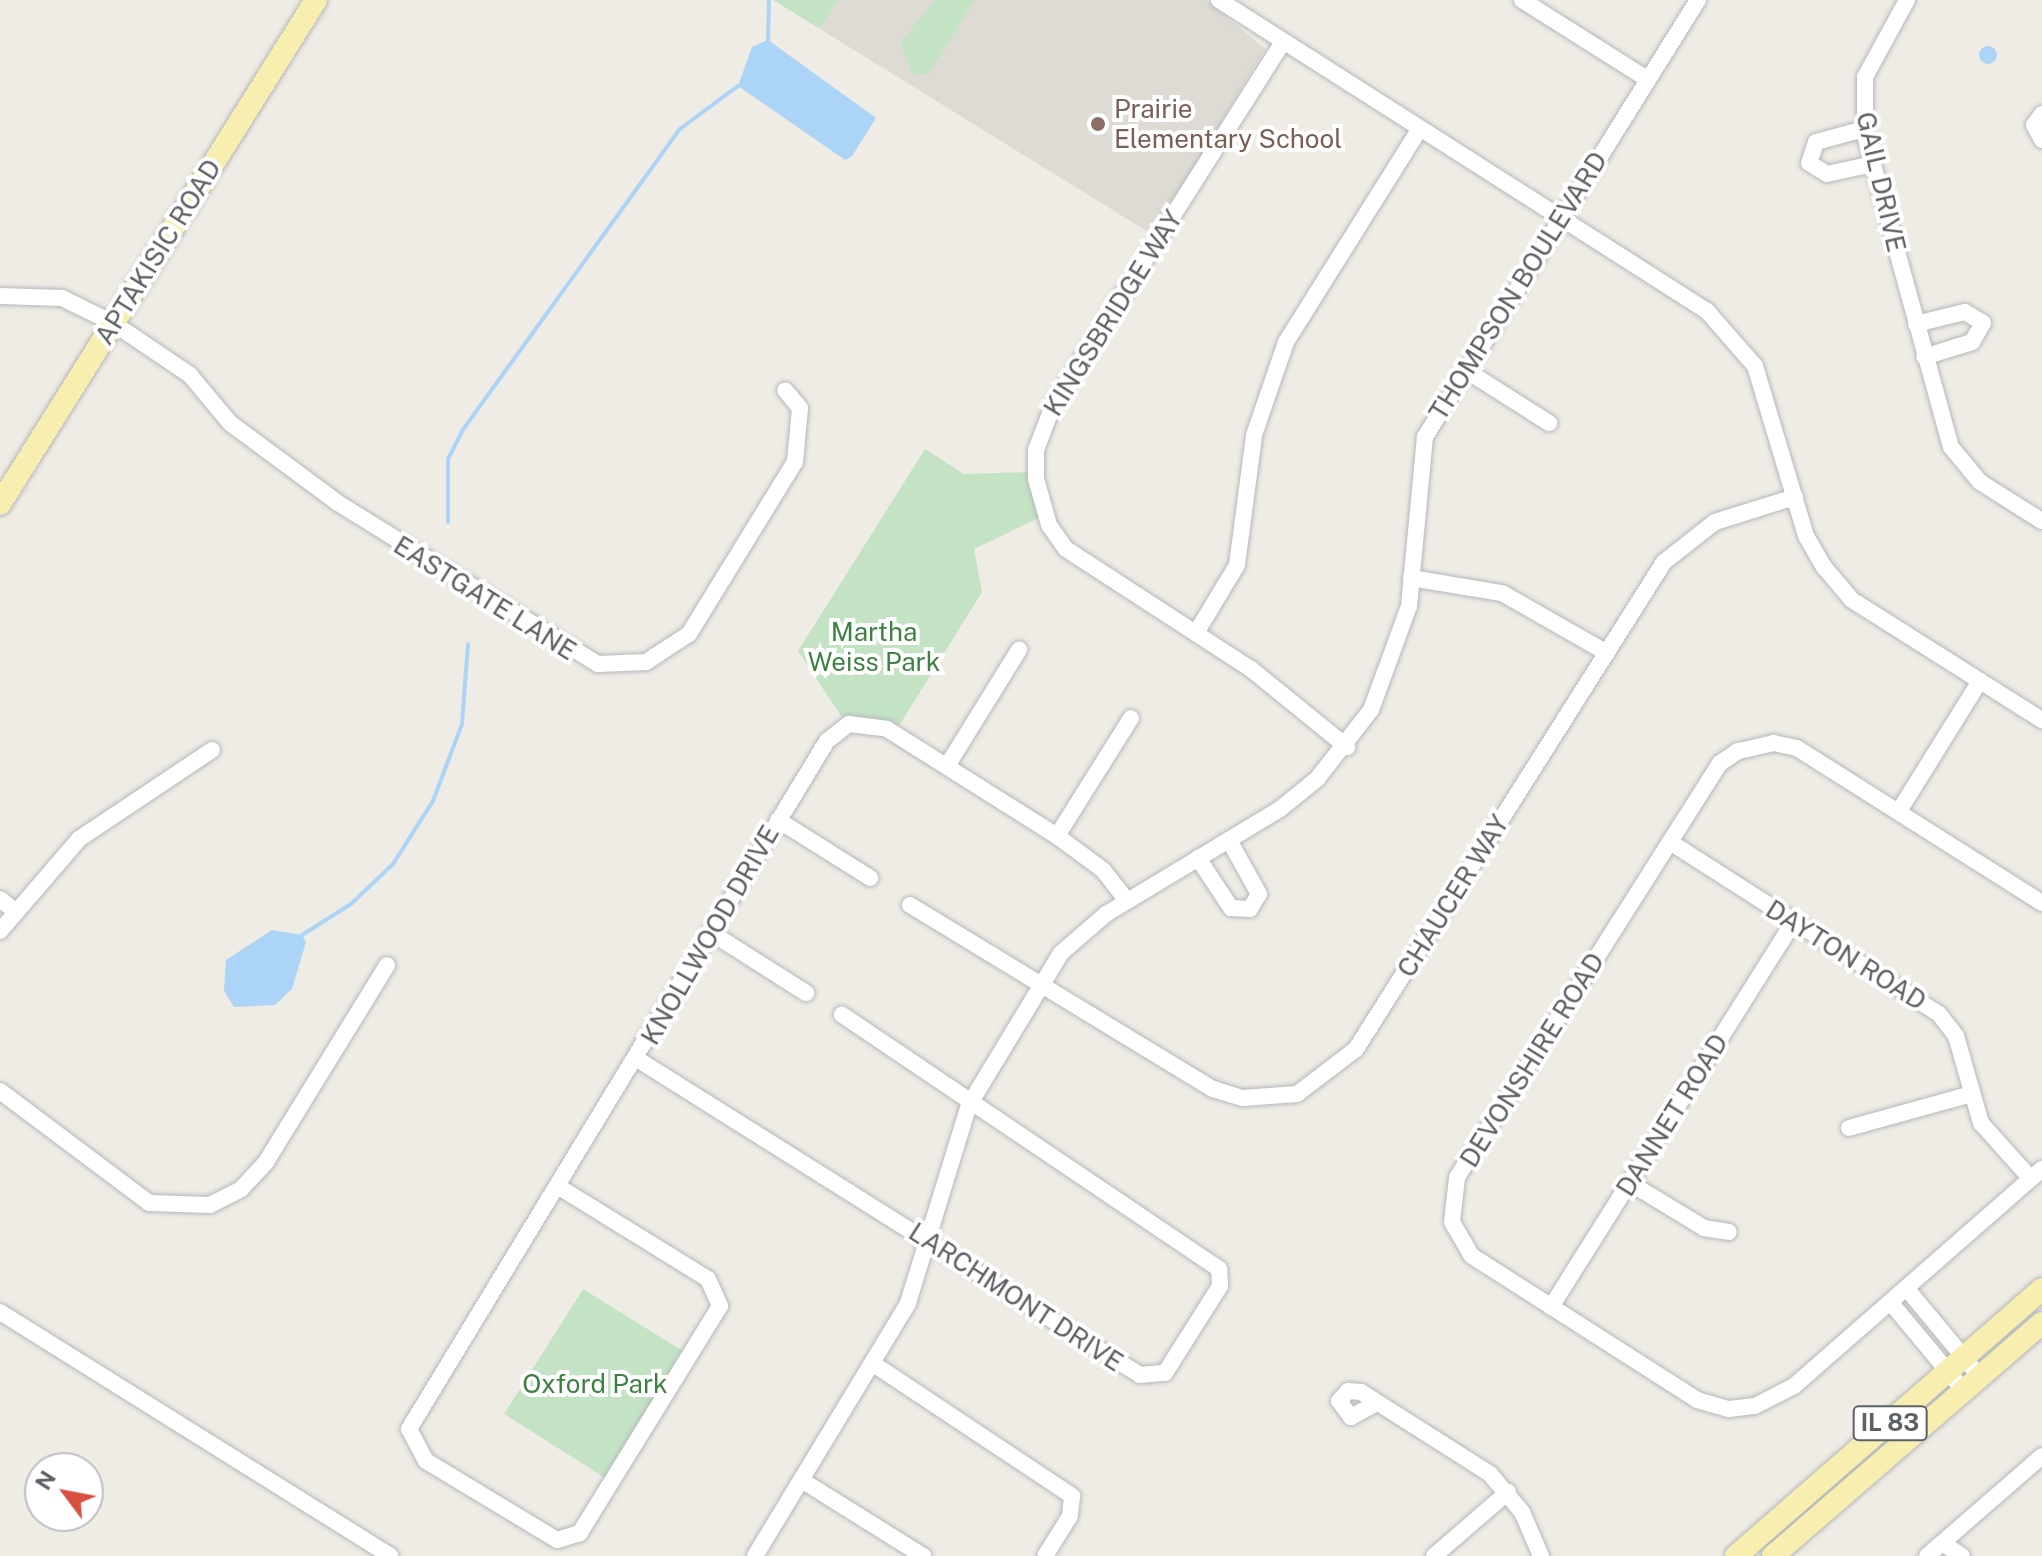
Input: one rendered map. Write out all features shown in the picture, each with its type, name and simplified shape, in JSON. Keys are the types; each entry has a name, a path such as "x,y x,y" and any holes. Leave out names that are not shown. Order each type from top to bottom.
{"main road":[{"name":"APTAKISIC ROAD","path":"0,504 316,0"},
{"name":"IL 83","path":"1736,1556 2042,1289"},
{"name":"IL 83","path":"1773,1556 2042,1323"}],"street":[{"path":"1219,0 1683,292 1735,336 1755,366 1806,536 1852,600 2042,720"},
{"path":"1522,0 1647,79"},
{"name":"THOMPSON BOULEVARD","path":"755,1556 875,1365 931,1242 969,1105 1039,984 1081,933 1292,799 1347,747 1391,669 1411,578 1418,465 1464,369 1698,0"},
{"name":"GAIL DRIVE","path":"1907,0 1865,77 1864,129 1873,164 1924,357 1960,464 2042,521"},
{"name":"KINGSBRIDGE WAY","path":"1283,42 1054,403 1036,450 1039,500 1066,549 1196,633 1347,747"},
{"path":"2042,114 2034,125 2042,140"},
{"path":"1196,633 1237,565 1254,435 1286,342 1420,128"},
{"path":"1864,129 1816,142 1809,163 1827,174 1873,164"},
{"name":"EASTGATE LANE","path":"0,296 62,298 113,323 190,375 230,423 338,503 598,664 646,662 689,634 795,462 800,408 785,390"},
{"path":"1916,324 1965,312 1983,323 1972,342 1924,357"},
{"path":"1464,369 1549,423"},
{"name":"CHAUCER WAY","path":"910,905 1229,1095 1285,1097 1315,1085 1356,1049 1679,544 1715,522 1795,497"},
{"path":"1411,578 1502,593 1607,653"},
{"path":"947,766 1019,650"},
{"path":"1899,811 1980,681"},
{"path":"1057,836 1131,718"},
{"name":"KNOLLWOOD DRIVE","path":"559,1187 708,1279 720,1306 713,1325 571,1539 542,1534 426,1461 412,1442 415,1415 559,1187 827,741 849,724 887,729 1057,836 1103,870 1127,901"},
{"name":"DEVONSHIRE ROAD","path":"2036,1174 1891,1303 1780,1396 1729,1409 1697,1400 1551,1307 1463,1246 1452,1222 1453,1190 1720,763 1774,743 1809,754 2042,903"},
{"path":"0,931 104,818 212,750"},
{"path":"778,820 870,878"},
{"path":"1198,858 1231,908 1250,909 1259,894 1229,840"},
{"name":"DAYTON ROAD","path":"1670,842 1939,1014 1956,1036 1968,1095 1981,1123 2036,1174"},
{"path":"0,899 16,912"},
{"name":"DANNET ROAD","path":"1551,1307 1793,922"},
{"path":"710,932 806,993"},
{"path":"0,1091 149,1203 210,1205 241,1189 266,1162 387,965"},
{"path":"842,1015 957,1089 969,1105"},
{"name":"LARCHMONT DRIVE","path":"637,1059 1140,1375 1165,1373 1220,1286 1219,1269 1206,1256 969,1105"},
{"path":"1849,1128 1968,1095"},
{"path":"1630,1183 1704,1228 1729,1232"},
{"path":"1907,1289 1956,1366"},
{"path":"1891,1303 1972,1384"},
{"path":"0,1312 390,1556"},
{"path":"875,1365 1072,1496 1070,1516 1045,1556"},
{"path":"1377,1403 1475,1463 1508,1492 1541,1556"},
{"path":"1927,1556 2042,1456"},
{"path":"803,1481 923,1556"},
{"path":"1434,1556 1508,1492"},
{"path":"1942,1543 1962,1556"}],"shaded area":[{"name":"Prairie Elementary School","path":"838,0 1206,0 1265,49 1153,235 820,29"}],"green space":[{"path":"773,0 838,0 820,29"},
{"path":"935,0 975,0 928,75 912,73 900,43"},
{"name":"Martha Weiss Park","path":"925,449 964,474 1028,472 1040,517 974,549 982,592 897,729 867,717 843,719 798,651"},
{"name":"Oxford Park","path":"583,1289 686,1353 607,1479 504,1414"}],"water":[{"path":"768,40 876,118 852,156 845,160 738,86 752,47"},
{"path":"1988,46 1997,55 1988,64 1979,55"},
{"path":"272,930 302,935 306,942 292,989 275,1005 234,1007 224,991 226,960"}],"waterway":[{"path":"768,40 769,0"},
{"path":"448,522 448,459 462,431 680,129 738,86"},
{"path":"302,935 351,904 393,864 433,801 462,724 468,644"}],"place":[{"name":"Prairie Elementary School","path":"1098,124"}]}
